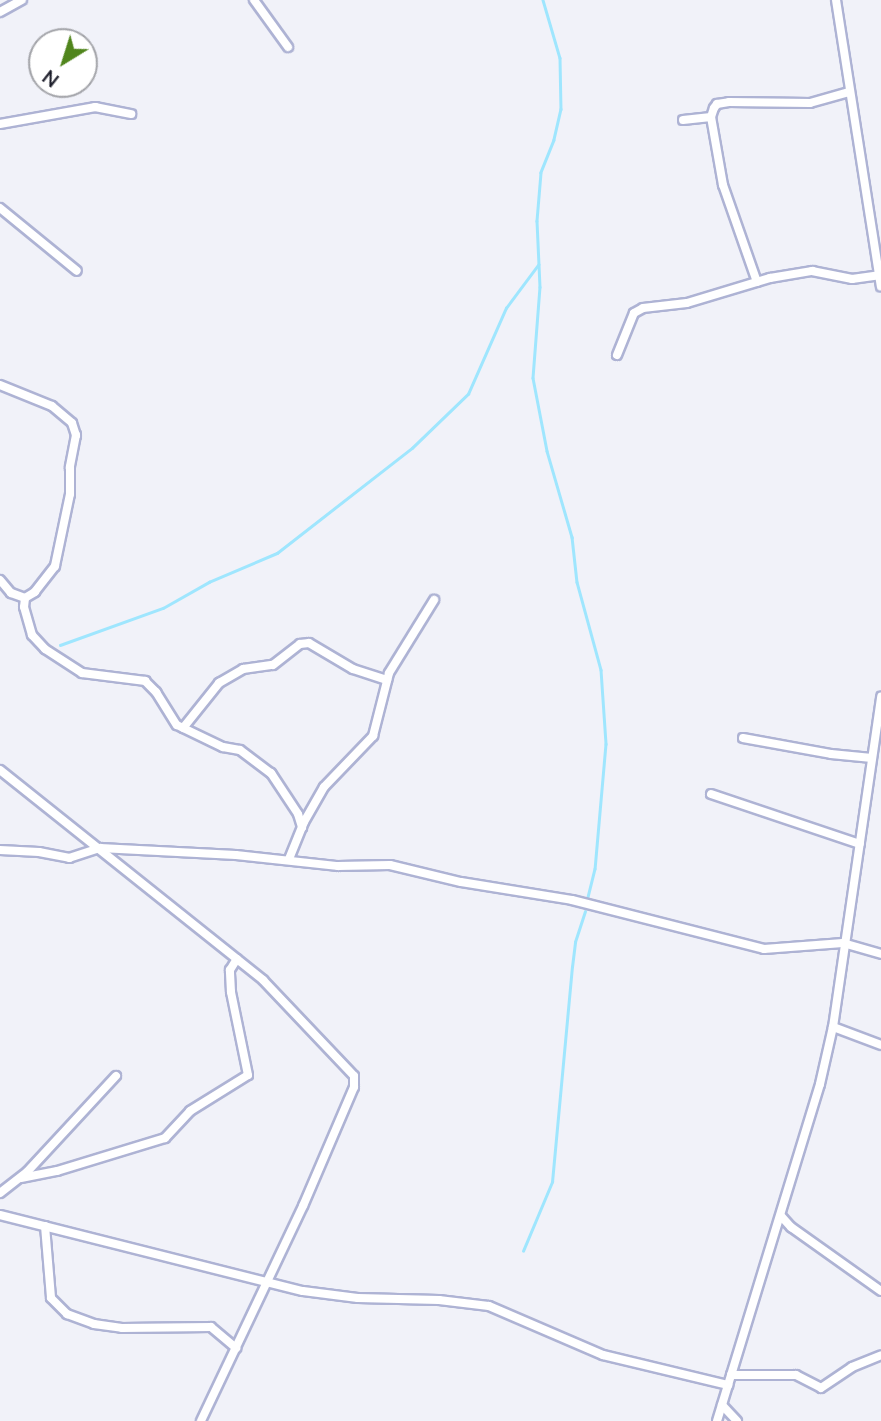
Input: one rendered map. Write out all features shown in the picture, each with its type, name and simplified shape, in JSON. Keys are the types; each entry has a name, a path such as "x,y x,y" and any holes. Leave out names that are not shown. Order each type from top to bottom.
{"street":[{"path":"0,12 22,0"},
{"path":"254,0 288,47"},
{"path":"836,0 881,286"},
{"path":"757,282 723,185 711,117 714,108 722,102 773,101 797,104 849,92"},
{"path":"0,124 95,107 131,114"},
{"path":"683,120 711,117"},
{"path":"0,208 77,271"},
{"path":"617,355 638,310 687,303 757,282 812,271 852,279 880,275"},
{"path":"0,385 52,406 72,423 76,435 70,467 71,494 55,566 35,592 25,598"},
{"path":"0,580 11,593 25,598"},
{"path":"25,598 24,607 32,635 45,649 82,673 145,681 156,692 171,718 183,728 223,747 240,750 262,765 295,809 302,827"},
{"path":"289,859 302,827 324,788 373,736 382,709 387,680 434,600"},
{"path":"183,728 207,694 226,678 243,669 273,665 300,645 309,643 353,669 387,680"},
{"path":"718,1421 754,1293 781,1216 833,1027 843,943 879,728 881,696"},
{"path":"743,738 847,757 872,758"},
{"path":"0,770 100,848 285,1000 347,1066 355,1081 303,1206 201,1421"},
{"path":"711,794 860,844"},
{"path":"0,850 40,852 69,858 100,848 289,859 338,866 383,864 461,882 572,900 764,949 843,943 881,954"},
{"path":"21,1178 57,1171 165,1138 190,1111 248,1075 230,992 230,968 237,959"},
{"path":"833,1027 881,1045"},
{"path":"0,1194 21,1178 116,1076"},
{"path":"0,1215 266,1282 358,1298 439,1300 489,1306 603,1355 729,1385"},
{"path":"781,1216 791,1227 881,1291"},
{"path":"45,1226 51,1298 67,1314 94,1324 122,1328 211,1326 236,1348"},
{"path":"731,1375 796,1375 821,1388 852,1367 881,1355"},
{"path":"722,1405 737,1421"}],"waterway":[{"path":"543,0 560,58 561,109 554,140 541,173 537,221 540,287 533,378 547,451 572,537 577,582 601,670 606,744 595,869 588,898"},
{"path":"60,645 163,608 209,582 277,553 412,448 468,394 506,308 538,265"},
{"path":"523,1251 552,1182 575,942 585,912"}]}
